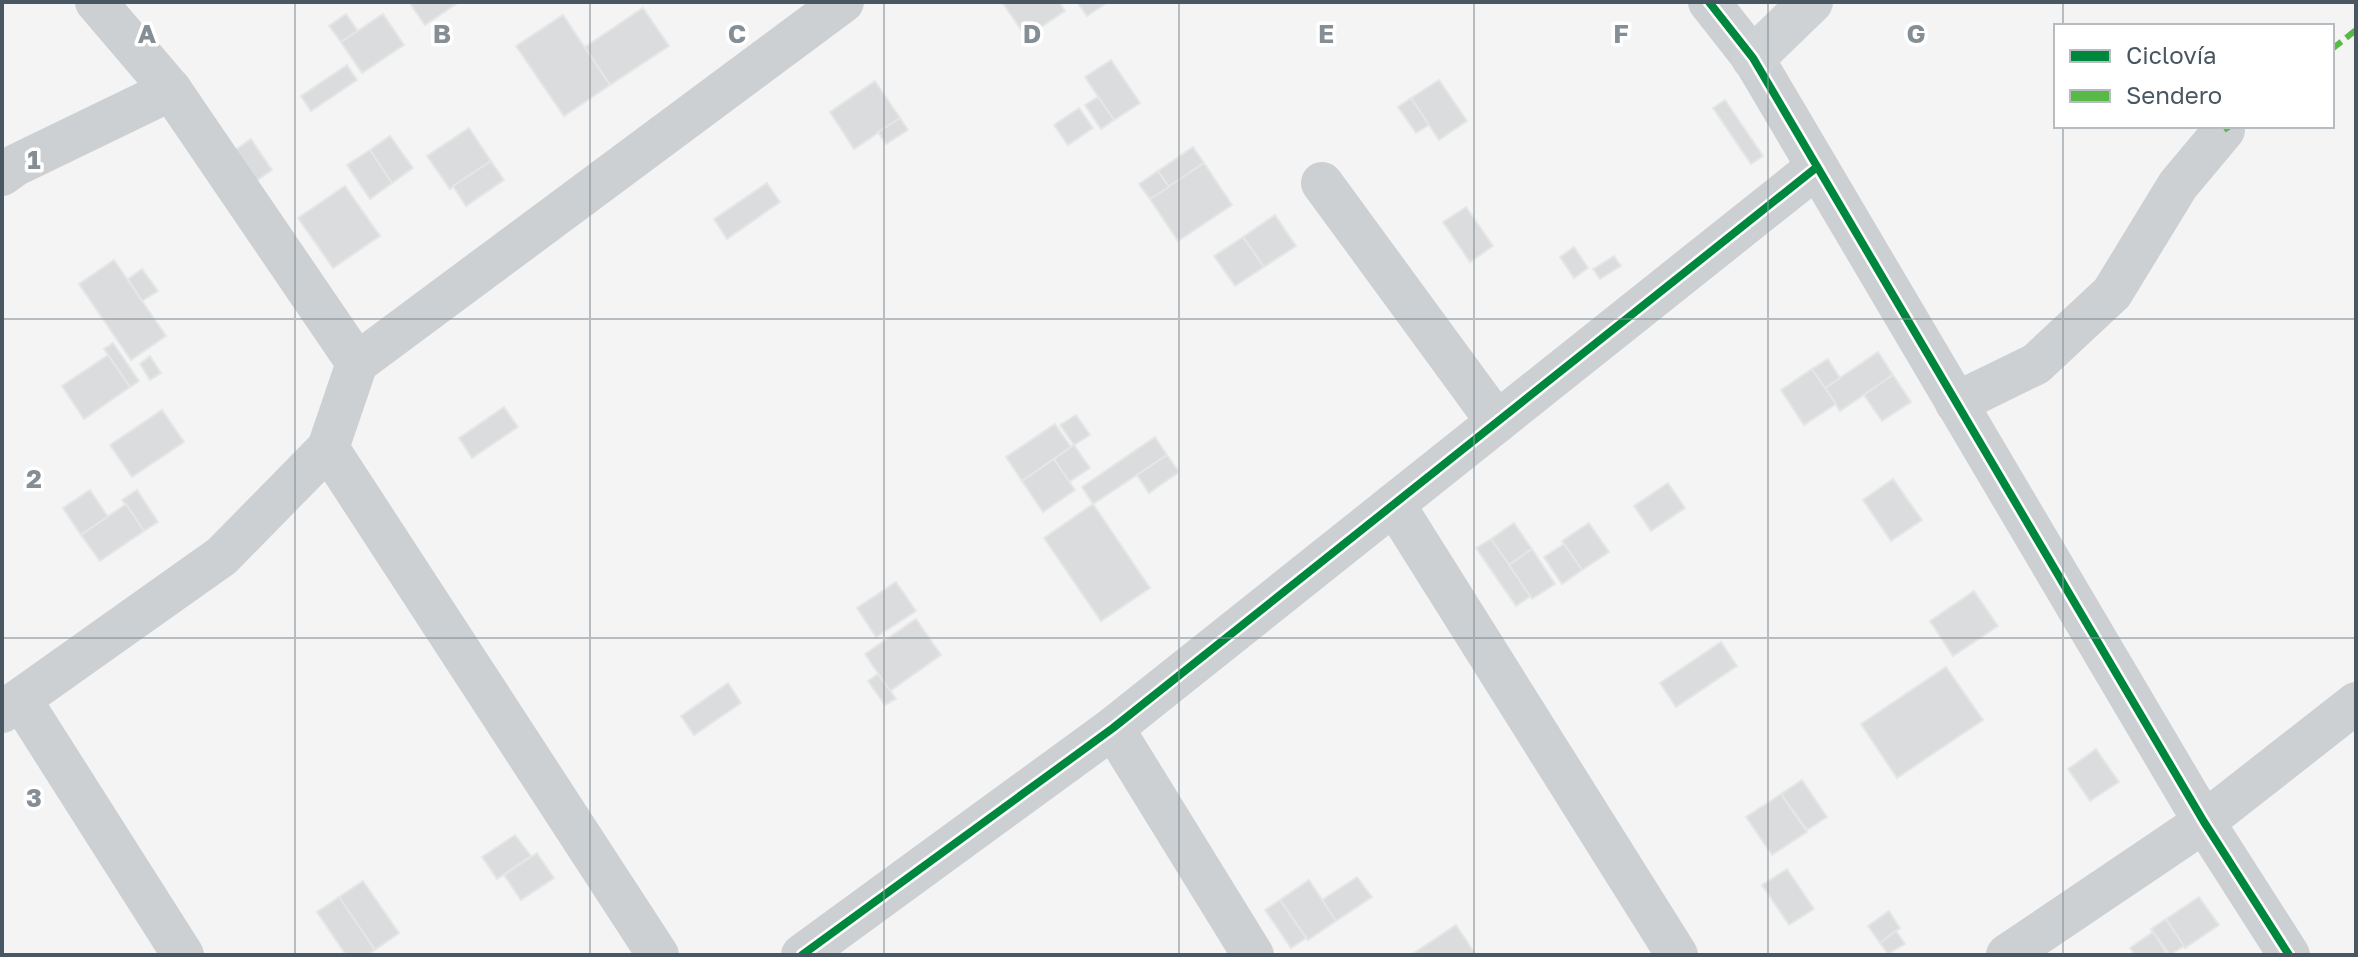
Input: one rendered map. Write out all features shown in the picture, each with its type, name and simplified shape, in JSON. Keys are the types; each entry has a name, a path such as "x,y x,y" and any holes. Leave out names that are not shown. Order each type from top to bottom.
{"street":[{"path":"183,955 12,706 222,556 328,448 357,363 843,2"},
{"path":"1709,2 1753,58 2204,822 2289,955"},
{"path":"1753,58 1811,2"},
{"path":"109,6 171,90 357,363"},
{"path":"2,175 16,165 171,90"},
{"path":"1956,403 2036,364 2112,293 2178,185 2224,130"},
{"path":"802,955 1113,728 1817,167"},
{"path":"1322,183 1497,422"},
{"path":"328,448 658,955"},
{"path":"1394,504 1677,955"},
{"path":"2007,955 2204,822 2356,703"},
{"path":"1113,728 1253,955"}],"building":[{"path":"415,2 459,2 425,25 411,5"},
{"path":"1002,2 1059,2 1065,11 1026,37"},
{"path":"1077,2 1108,2 1087,16"},
{"path":"643,8 669,46 610,85 585,47"},
{"path":"346,14 358,31 341,42 329,26"},
{"path":"383,14 404,45 362,73 341,42"},
{"path":"563,15 610,85 564,116 516,46"},
{"path":"1111,60 1140,103 1114,120 1085,77"},
{"path":"347,65 357,80 311,111 301,96"},
{"path":"1439,80 1467,121 1439,140 1411,98"},
{"path":"875,81 900,118 854,149 830,112"},
{"path":"1098,97 1114,120 1101,129 1085,105"},
{"path":"1411,98 1429,125 1416,133 1398,107"},
{"path":"1725,100 1763,156 1751,164 1713,108"},
{"path":"1079,108 1093,128 1068,145 1054,125"},
{"path":"900,118 908,130 886,144 878,132"},
{"path":"469,128 491,161 450,189 427,156"},
{"path":"390,136 413,168 392,183 370,150"},
{"path":"251,139 272,170 246,188 225,157"},
{"path":"1193,147 1204,163 1169,187 1158,171"},
{"path":"370,150 392,183 370,199 347,165"},
{"path":"491,161 504,180 466,206 453,186"},
{"path":"1204,163 1232,205 1178,241 1150,199"},
{"path":"1158,171 1169,187 1150,199 1139,184"},
{"path":"767,183 780,202 727,239 714,219"},
{"path":"345,186 380,236 333,268 298,218"},
{"path":"1466,207 1493,246 1470,262 1443,222"},
{"path":"1275,215 1296,246 1264,267 1243,237"},
{"path":"1243,237 1264,267 1235,286 1214,256"},
{"path":"1574,247 1588,268 1574,278 1560,257"},
{"path":"1614,256 1621,266 1600,279 1593,269"},
{"path":"114,260 166,336 131,360 79,284"},
{"path":"142,269 158,291 142,301 128,279"},
{"path":"113,343 139,381 130,387 104,349"},
{"path":"1878,352 1893,375 1840,411 1825,388"},
{"path":"108,355 130,387 84,419 62,386"},
{"path":"150,356 161,373 150,380 140,364"},
{"path":"1828,359 1840,378 1825,388 1812,369"},
{"path":"1812,369 1836,404 1804,425 1781,390"},
{"path":"1893,375 1911,402 1882,421 1864,395"},
{"path":"504,407 518,427 472,458 459,438"},
{"path":"162,410 184,442 132,477 110,445"},
{"path":"1076,415 1090,435 1074,445 1060,425"},
{"path":"1055,424 1071,447 1022,481 1006,457"},
{"path":"1155,437 1167,455 1093,504 1082,487"},
{"path":"1074,445 1090,468 1069,482 1054,459"},
{"path":"1167,455 1179,472 1149,493 1137,475"},
{"path":"1054,459 1075,490 1043,512 1022,481"},
{"path":"1893,479 1922,520 1891,541 1863,500"},
{"path":"1668,483 1685,508 1651,531 1634,506"},
{"path":"90,490 108,517 81,535 63,508"},
{"path":"137,490 158,522 144,531 122,500"},
{"path":"126,504 144,531 100,561 81,535"},
{"path":"1093,504 1150,588 1101,621 1044,538"},
{"path":"1514,523 1532,549 1509,565 1491,539"},
{"path":"1589,523 1609,552 1582,570 1562,541"},
{"path":"1491,539 1531,596 1516,606 1476,548"},
{"path":"1564,544 1582,570 1562,584 1544,557"},
{"path":"1532,549 1555,584 1532,599 1509,565"},
{"path":"896,582 916,611 876,637 857,608"},
{"path":"1974,591 1998,626 1953,656 1930,621"},
{"path":"916,619 941,655 890,691 865,654"},
{"path":"1721,642 1737,666 1676,707 1660,683"},
{"path":"1946,667 1983,720 1897,778 1861,724"},
{"path":"878,674 896,699 885,705 868,681"},
{"path":"728,683 741,703 694,735 681,716"},
{"path":"2096,749 2119,782 2090,801 2068,769"},
{"path":"1802,780 1827,817 1807,830 1781,794"},
{"path":"1781,794 1807,832 1772,855 1746,817"},
{"path":"515,835 531,856 497,879 482,857"},
{"path":"537,853 554,878 521,900 504,875"},
{"path":"1787,869 1814,909 1789,925 1762,885"},
{"path":"1357,877 1372,897 1336,921 1322,900"},
{"path":"1309,880 1336,921 1308,940 1280,900"},
{"path":"363,881 399,933 375,950 339,897"},
{"path":"339,897 375,950 367,955 346,955 317,912"},
{"path":"2199,897 2219,925 2185,948 2166,919"},
{"path":"1280,900 1306,938 1291,948 1265,910"},
{"path":"1889,911 1900,928 1880,943 1868,926"},
{"path":"2166,919 2184,946 2170,955 2151,929"},
{"path":"1456,925 1476,955 1411,955"},
{"path":"1896,931 1905,944 1888,954 1880,943"},
{"path":"2153,932 2168,955 2135,955 2130,948"}],"marked path":[{"path":"2334,47 2356,30"}],"cycle path":[{"path":"1709,2 1753,58 2204,822 2289,955"},
{"path":"802,955 1113,728 1817,167"}]}
